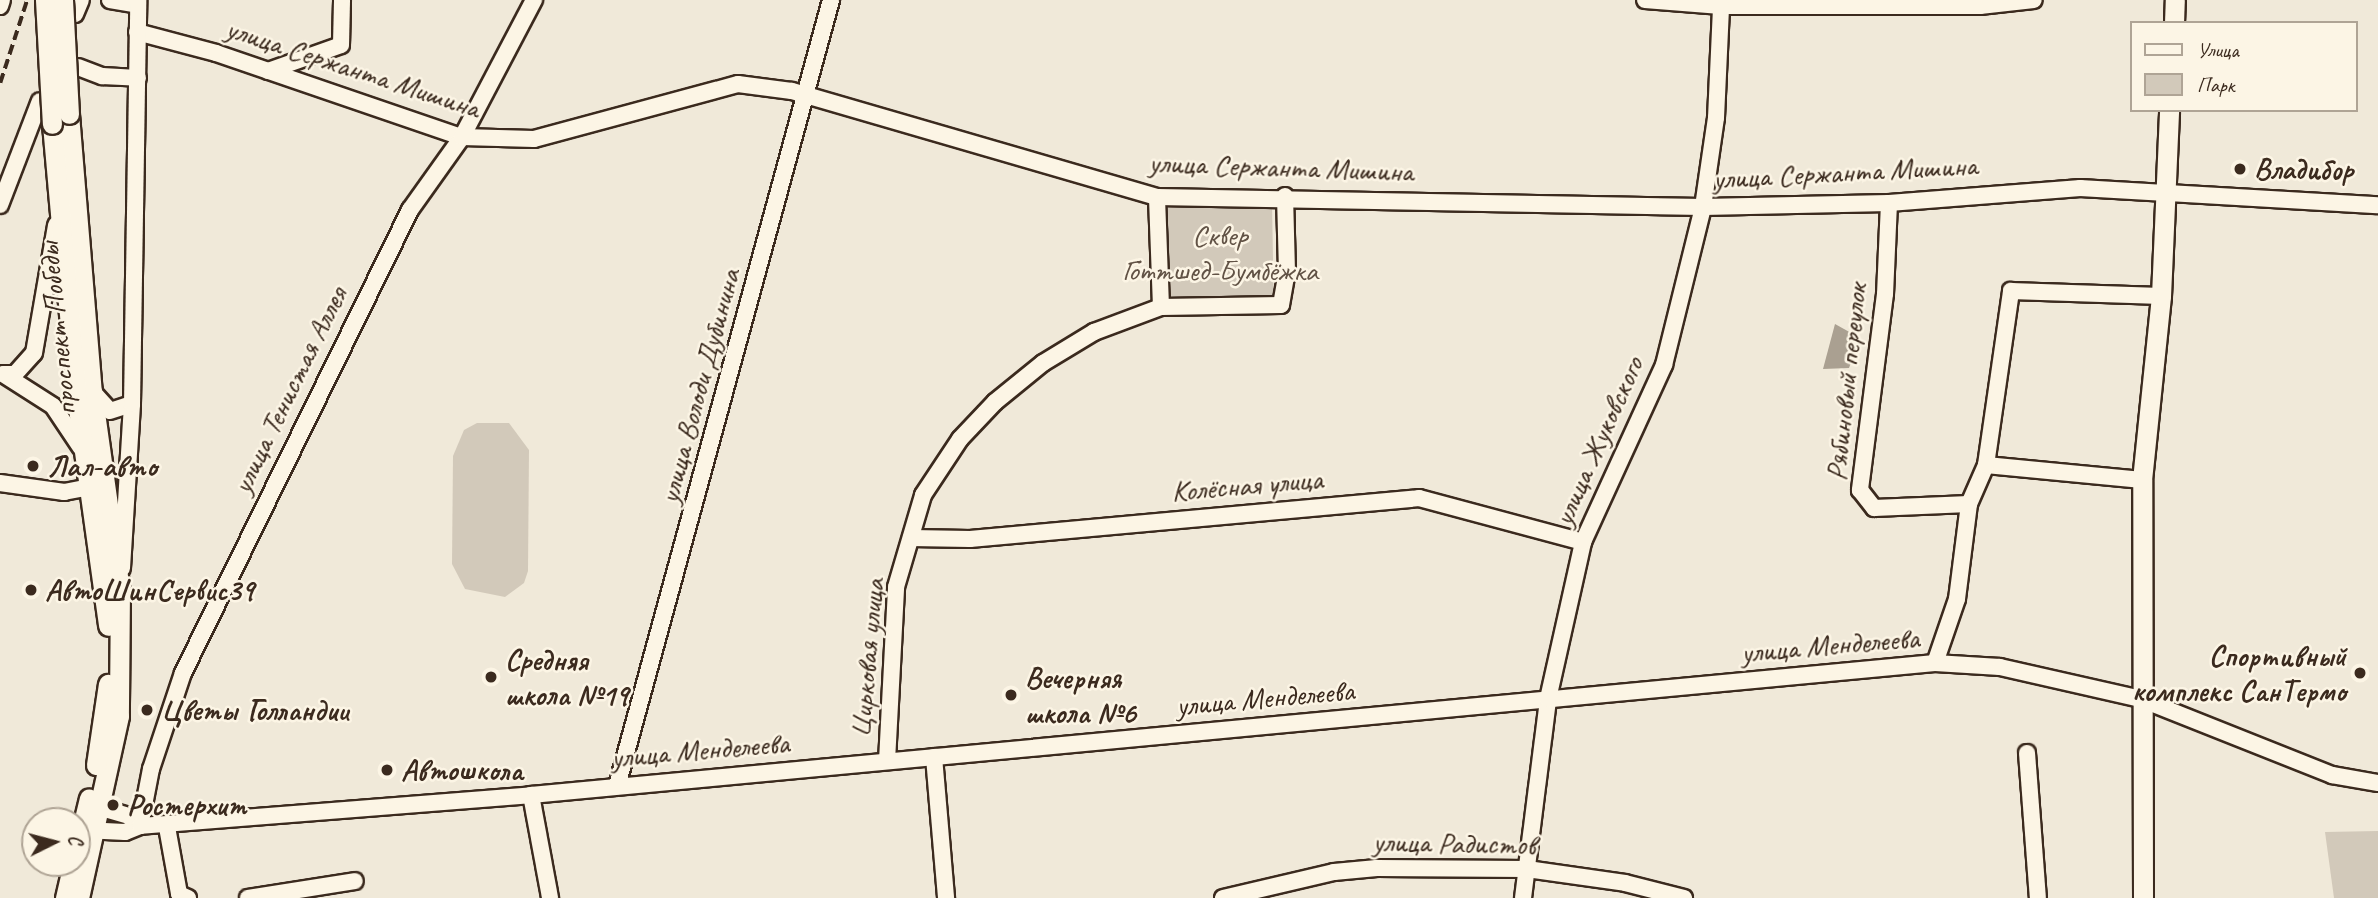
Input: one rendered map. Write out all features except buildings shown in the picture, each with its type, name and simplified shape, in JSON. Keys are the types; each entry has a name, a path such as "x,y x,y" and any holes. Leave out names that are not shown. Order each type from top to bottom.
{"main road":[{"name":"проспект Победы","path":"45,0 57,211 84,453 109,636 107,706 94,806"},
{"path":"2174,21 2175,0"},
{"name":"проспект Победы","path":"73,5 69,114 92,391 120,589 119,716 91,816"},
{"path":"2143,898 2142,480 2161,296 2169,112"},
{"path":"65,898 70,877"},
{"name":"проспект Победы","path":"79,898 81,877"}],"street":[{"path":"0,6 2,0"},
{"path":"110,0 137,3 132,404 120,589"},
{"path":"268,71 341,45 342,0"},
{"name":"улица Тенистая Аллея","path":"140,826 151,769 183,673 410,210 462,137 534,0"},
{"name":"улица Володи Дубинина","path":"617,786 808,95 831,0"},
{"path":"1645,0 1721,6 1980,6 2034,0"},
{"name":"улица Жуковского","path":"1522,898 1548,699 1583,542 1664,365 1703,207 1716,118 1721,6"},
{"name":"улица Сержанта Мишина","path":"137,32 268,71 462,137 534,139 738,84 808,95 1157,197 1285,196 1703,207 1889,203 2080,188 2164,196 2378,205"},
{"path":"78,67 102,76 138,78"},
{"path":"0,205 40,101"},
{"name":"Цирковая улица","path":"887,761 896,586 923,495 960,439 995,401 1094,332 1161,307 1281,305 1287,272 1285,196"},
{"path":"1157,197 1161,307"},
{"name":"Рябиновый переулок","path":"1889,203 1885,294 1860,490 1874,508 1969,504"},
{"path":"2,373 15,374 34,353 57,211"},
{"path":"1935,663 1957,599 1969,504 1986,465 2011,291 2161,296"},
{"path":"2,373 61,414 84,453"},
{"path":"92,391 110,411 132,404"},
{"path":"1986,465 2142,480"},
{"path":"0,483 64,492 90,487"},
{"name":"Колёсная улица","path":"911,538 970,539 1419,498 1583,542"},
{"name":"улица Менделеева","path":"94,806 140,826 167,827 1935,663 2000,667 2141,699 2332,775 2378,783"},
{"path":"2027,753 2038,898"},
{"path":"934,757 946,898"},
{"path":"531,795 550,898"},
{"name":"улица Менделеева","path":"91,835 125,832 140,826"},
{"path":"167,827 182,897"},
{"name":"улица Радистов","path":"1223,898 1355,870 1527,869 1625,883 1684,898"},
{"path":"248,898 355,881"}],"green space":[{"name":"Сквер Готтшед-Бумбёжка","path":"1272,202 1274,302 1169,304 1167,204"},
{"path":"477,423 509,423 529,450 528,571 524,583 505,597 465,589 452,564 453,456 464,430"},
{"path":"2378,831 2378,898 2334,898 2325,832"}],"shaded area":[{"path":"1835,324 1853,334 1854,355 1849,368 1823,369"}],"railway":[{"path":"0,83 27,0"}],"place":[{"name":"Владибор","path":"2240,169"},
{"name":"Лал-авто","path":"33,466"},
{"name":"АвтоШинСервис39","path":"31,590"},
{"name":"Спортивный комплекс СанТермо","path":"2360,673"},
{"name":"Средняя школа №19","path":"491,677"},
{"name":"Вечерняя школа №6","path":"1011,695"},
{"name":"Цветы Голландии","path":"147,710"},
{"name":"Автошкола","path":"387,770"},
{"name":"Ростерхит","path":"113,805"}]}
